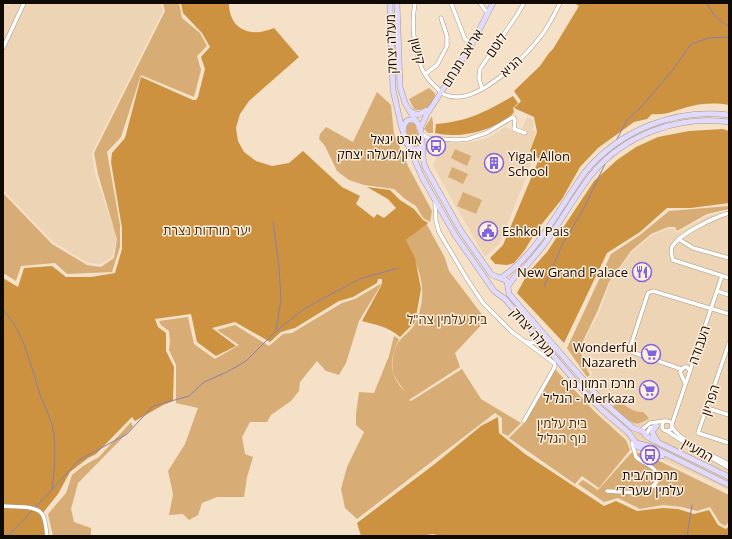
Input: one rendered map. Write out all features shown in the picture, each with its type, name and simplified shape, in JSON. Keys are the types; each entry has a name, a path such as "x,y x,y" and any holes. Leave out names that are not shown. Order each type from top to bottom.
{"main road":[{"name":"מעלה יצחק","path":"390,3 393,85 398,113 407,144"},
{"name":"מעלה יצחק","path":"396,3 400,80 403,98 421,132 422,145"},
{"name":"אריאב מנחם","path":"430,109 472,44 493,3"},
{"path":"408,109 418,115 425,113 430,109"},
{"path":"403,132 403,127 406,121 410,119 421,119 430,109"},
{"path":"421,132 430,109"},
{"path":"493,289 493,282 512,270 536,244 585,172 613,145 642,128 670,118 698,114 729,115"},
{"path":"407,144 422,176 459,240 493,289 499,294 506,292 512,280 528,264 547,241 590,176 617,150 639,137 660,128 672,125 699,121 729,122"},
{"path":"407,144 411,149 415,150 422,145"},
{"path":"422,145 422,157 425,167 461,231 491,274 505,279 508,287"},
{"name":"מעלה יצחק","path":"508,287 509,294 591,389 620,417 639,431"},
{"name":"מעלה יצחק","path":"499,294 505,299 582,389 602,410 629,433 632,442"},
{"path":"656,426 652,432 659,443"},
{"path":"729,477 659,443 646,436 643,431 634,433 632,442 643,446 652,447 729,485"},
{"path":"643,446 646,441 646,436"}],"street":[{"path":"3,48 24,3"},
{"name":"קישון","path":"415,3 413,19 414,38 418,56 429,81 441,92"},
{"path":"451,3 465,39 472,44"},
{"path":"480,3 488,14"},
{"name":"לוטם","path":"482,89 479,82 480,69 524,3"},
{"name":"הגיא","path":"441,92 448,96 456,97 470,94 482,89 498,79 529,50 544,31 560,3"},
{"path":"425,74 437,66 446,46 447,36 441,18"},
{"path":"421,132 426,137 434,138 456,140 473,138 495,129 513,117 515,120 514,129 525,133"},
{"path":"422,145 428,140 434,138"},
{"path":"435,198 437,227 458,265 483,303 501,322 524,341 550,358 554,363 555,366 524,421"},
{"path":"729,213 708,222 672,247 673,260 729,278"},
{"path":"680,240 693,248 729,258"},
{"name":"העבודה","path":"672,425 722,276"},
{"path":"716,291 729,295"},
{"path":"690,371 687,367 681,369 629,351 648,293 653,292 729,314"},
{"path":"524,341 544,344"},
{"name":"הפריון","path":"729,343 698,433 729,443"},
{"path":"681,369 680,372 685,383"},
{"path":"707,408 729,415"},
{"path":"639,431 650,423 666,421 670,421 672,425 670,430 665,430 662,425 666,421 675,414"},
{"name":"המעיין","path":"672,425 676,433 683,439 729,464"},
{"path":"646,436 650,428 656,426"},
{"name":"המעיין","path":"656,426 729,468"},
{"path":"607,490 638,492 655,485 657,480 656,471 648,464 637,459 632,442"},
{"path":"636,456 637,452 643,446"},
{"path":"3,506 35,508 41,512 45,519 47,536"}],"shaded area":[{"path":"3,3 9,6 10,3 160,3 163,11 92,153 95,174 117,237 112,257 101,264 88,263 53,242 3,190"},
{"path":"527,117 534,120 533,130 536,132 529,153 534,157 500,243 485,257 433,166 442,142 465,143 477,141 490,137 505,127 520,133"},
{"path":"729,211 729,490 633,446 625,436 590,404 579,387 592,375 582,352 584,341 599,313 610,282 632,252 652,235 668,229 674,229 677,233 708,216"}],"green space":[{"path":"163,3 179,3 182,18 200,33 207,46 197,56 201,70 194,97 141,75 121,137 107,152 120,225 120,247 112,272 67,274 55,263 21,266 16,281 3,273 3,193 52,244 87,265 101,267 114,258 117,239 98,174 94,153 165,11"},
{"name":"יער מורדות נצרת","path":"181,3 229,3 230,12 237,25 250,32 265,31 274,28 299,57 249,101 240,114 236,128 238,141 244,152 256,161 272,166 289,163 303,151 342,187 360,196 356,204 374,218 377,214 384,218 396,208 388,199 367,187 390,190 400,200 414,209 423,220 428,223 406,240 415,258 421,289 415,322 400,337 386,328 362,321 382,284 382,279 378,279 377,283 353,297 339,301 295,328 281,332 270,342 235,322 212,328 236,346 216,356 197,342 191,314 155,319 158,327 166,333 166,351 174,367 173,401 135,421 132,417 96,454 88,458 70,472 58,494 42,514 47,524 49,536 3,536 3,278 18,287 24,268 52,266 66,277 91,277 115,273 122,249 122,228 111,162 112,153 125,138 141,77 196,100 205,69 201,57 210,47 202,33 183,13"},
{"path":"574,3 729,3 729,105 697,105 667,113 652,114 647,119 634,122 598,148 580,167 562,199 537,230 524,251 514,263 507,265 495,264 490,258 503,245 539,159 530,151 537,132 534,117 514,108 521,101 514,91 540,66 553,49 579,6"},
{"path":"429,88 435,93 435,97 431,104 422,110 414,109 409,99"},
{"path":"377,92 391,105 394,134 409,168 432,211 430,222 423,218 416,206 394,189 364,185 349,180 337,171 325,146 319,139 320,134 326,127 353,142"},
{"path":"513,96 518,103 513,108 514,112 501,122 485,130 459,135 435,133 436,124 458,121 476,115"},
{"path":"432,116 433,133 428,133 424,129"},
{"path":"410,122 415,124 418,134 420,143 417,147 411,145 407,134 406,127"},
{"path":"723,129 729,131 729,203 691,208 667,208 640,232 607,253 564,343 517,293 528,273 547,252 594,181 617,160 636,147 658,137 689,131"},
{"path":"455,149 471,156 467,166 451,158"},
{"path":"452,167 468,174 463,184 448,177"},
{"path":"463,192 482,200 476,214 457,206"},
{"path":"729,206 729,209 707,214 677,231 675,227 668,227 651,234 631,251 609,282 583,341 581,352 584,363 590,375 587,377 567,348 611,254 640,235 669,211"},
{"name":"בית עלמין צה\"ל","path":"426,223 445,258 449,271 486,320 455,353 460,367 409,400 411,401 462,369 481,399 521,423 508,436 502,433 502,418 495,413 357,519 345,508 341,489 347,467 364,432 356,425 359,392 374,393 389,356 394,336 399,339 393,354 392,368 398,343 416,322 422,300 421,280 415,261 405,241","holes":["392,368 397,380 406,393 396,380 393,374"]},
{"path":"382,283 359,321 346,363 339,375 326,371 317,361 300,382 299,391 291,401 271,415 267,422 250,422 242,437 245,454 253,457 247,477 244,497 217,497 202,503 198,515 189,520 183,514 169,515 173,494 168,471 185,444 198,408 176,403 176,365 169,350 169,331 161,325 159,321 188,317 194,344 215,359 239,345 217,330 235,325 269,346 283,334 292,333 342,303 355,299"},
{"name":"בית עלמין נוף הגליל","path":"555,369 595,412 626,440 630,450 599,488 582,476 575,484 509,438 525,422"},
{"path":"618,400 633,410 643,412 649,418 640,423 629,421 613,407"},
{"path":"498,417 499,433 525,454 604,506 616,501 637,511 663,508 678,509 694,514 709,510 718,525 726,529 729,526 729,536 441,536 433,534 419,536 361,536 357,523 436,463 481,426"},
{"path":"131,422 133,427 78,483 71,509 74,522 91,528 91,536 53,536 48,514 66,493 72,475 83,466 99,457"},
{"path":"631,453 643,453 729,495 729,522 725,526 720,523 710,507 697,511 682,507 663,505 640,509 618,498 604,502 578,484 583,480 598,490"}],"waterway":[{"path":"707,3 716,17 729,26"},
{"path":"616,141 627,120 642,106 671,72 691,44 709,38 729,37"},
{"path":"544,287 561,247 583,210 605,164"},
{"path":"273,222 279,266 281,300 276,330"},
{"path":"36,507 79,460 127,434 153,406 189,396 204,382 227,372 246,361 275,332 304,309 360,279 398,268"},
{"path":"3,310 17,329 22,339 52,425 55,449 52,490"},
{"path":"687,536 692,505"},
{"path":"8,536 33,510"}],"place":[{"name":"אורט יגאל אלון/מעלה יצחק","path":"436,146"},
{"name":"Yigal Allon School","path":"494,163"},
{"name":"Eshkol Pais","path":"488,231"},
{"name":"New Grand Palace","path":"642,272"},
{"name":"Wonderful Nazareth","path":"651,354"},
{"name":"מרכז המזון נוף הגליל - Merkaza","path":"649,390"},
{"name":"מרכזה/בית עלמין שער ד׳","path":"650,455"}]}
